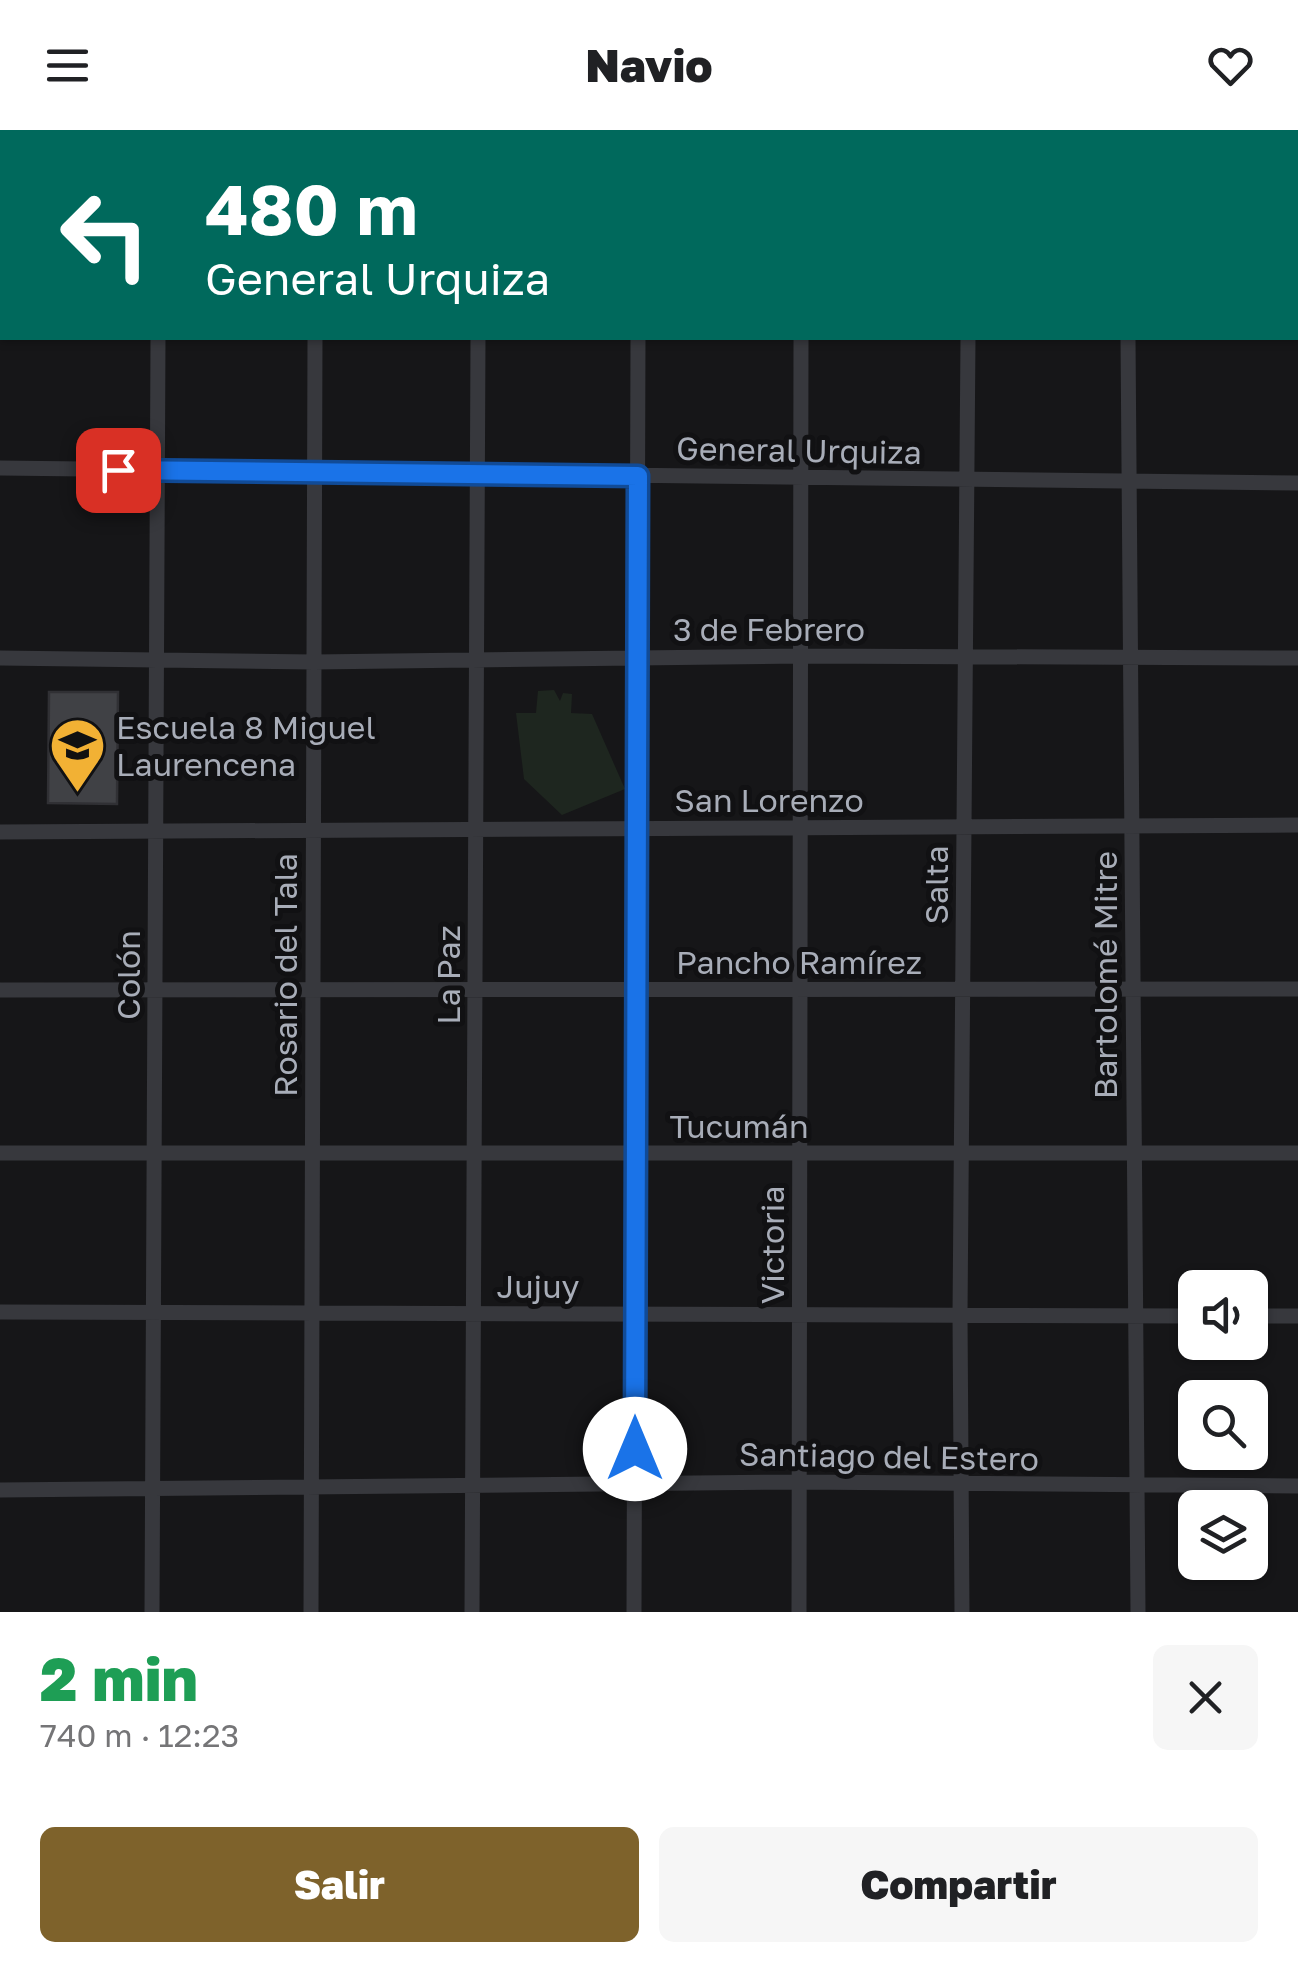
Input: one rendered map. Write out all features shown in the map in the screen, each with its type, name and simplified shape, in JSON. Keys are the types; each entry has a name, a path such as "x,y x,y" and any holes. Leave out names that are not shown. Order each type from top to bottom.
{"street":[{"name":"Colón","path":"152,1612 158,340"},
{"name":"Rosario del Tala","path":"311,1612 314,340"},
{"name":"La Paz","path":"472,1612 478,340"},
{"path":"634,1612 638,340"},
{"name":"Victoria","path":"799,1612 801,340"},
{"name":"Salta","path":"962,1612 960,1315 968,340"},
{"name":"Bartolomé Mitre","path":"1128,340 1138,1612"},
{"name":"General Urquiza","path":"0,468 1298,483"},
{"name":"3 de Febrero","path":"0,658 156,662 800,656 1298,658"},
{"name":"San Lorenzo","path":"0,832 1298,825"},
{"name":"Pancho Ramírez","path":"0,990 1298,989"},
{"name":"Tucumán","path":"0,1154 1298,1153"},
{"name":"Jujuy","path":"0,1312 1178,1316"},
{"path":"1268,1316 1298,1316"},
{"name":"Santiago del Estero","path":"0,1490 799,1482 1298,1486"}],"shaded area":[{"path":"554,690 560,701 563,693 572,694 571,713 592,714 625,789 562,815 524,779 516,713 536,713 538,691"}],"building":[{"path":"49,692 118,692 117,804 48,803"}],"place":[{"name":"Escuela 8 Miguel Laurencena","path":"77,794"}],"route":[{"path":"118,470 638,476 635,1449"}]}
